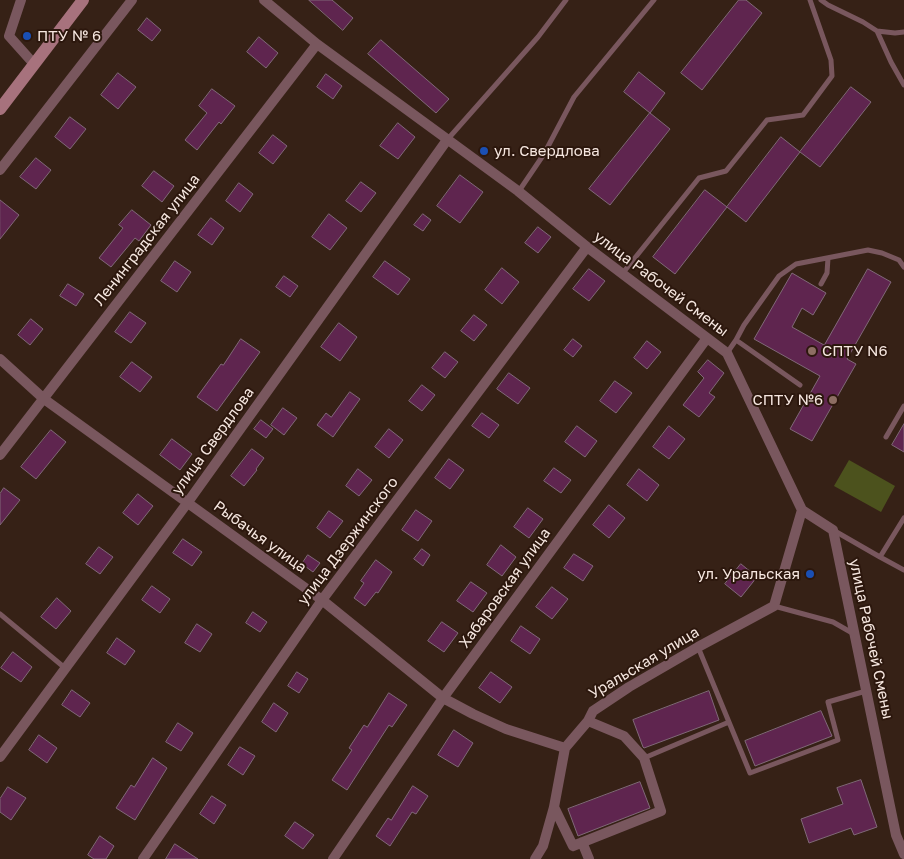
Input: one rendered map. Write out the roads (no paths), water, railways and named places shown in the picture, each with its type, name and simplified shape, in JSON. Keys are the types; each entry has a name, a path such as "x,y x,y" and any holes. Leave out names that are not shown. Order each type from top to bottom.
{"main road":[{"path":"0,109 83,0"}],"street":[{"path":"22,0 9,36 34,64"},
{"path":"0,170 132,0"},
{"name":"улица Рабочей Смены","path":"264,0 317,44 518,191 586,247 727,353 802,510"},
{"name":"Ленинградская улица","path":"0,455 317,44"},
{"name":"улица Свердлова","path":"0,757 188,502 447,140"},
{"name":"улица Дзержинского","path":"143,859 322,600 586,247"},
{"name":"Хабаровская улица","path":"333,859 442,698 707,338"},
{"name":"Рыбачья улица","path":"0,359 44,398 322,600 442,698 506,729 566,748"},
{"path":"774,606 802,510 833,530"},
{"name":"улица Рабочей Смены","path":"833,530 896,835 904,854"},
{"name":"Уральская улица","path":"535,859 543,846 554,807 566,748 588,721 593,711 629,687 774,606"},
{"path":"554,807 573,846 660,810 644,758 624,736 588,721"},
{"path":"582,842 589,859"}],"lane":[{"path":"447,140 538,37 566,0"},
{"path":"518,191 544,154 574,98 654,0"},
{"path":"622,274 699,178 726,171 767,120 803,115 832,76 831,60 810,0"},
{"path":"821,0 877,31 904,32"},
{"path":"877,31 904,86"},
{"path":"727,353 744,325 780,276 796,264 868,250 899,260 904,267"},
{"path":"821,284 827,273 828,258"},
{"path":"736,340 800,385"},
{"path":"886,437 904,406"},
{"path":"880,557 904,518"},
{"path":"833,530 904,570"},
{"path":"774,606 833,622 854,635"},
{"path":"0,614 66,668"},
{"path":"698,647 750,773 838,740 828,702 866,691"},
{"path":"644,758 729,722"}],"place":[{"name":"ПТУ № 6","path":"27,36"},
{"name":"ул. Свердлова","path":"484,151"},
{"name":"СПТУ N6","path":"812,351"},
{"name":"СПТУ №6","path":"833,400"},
{"name":"ул. Уральская","path":"810,574"}]}
